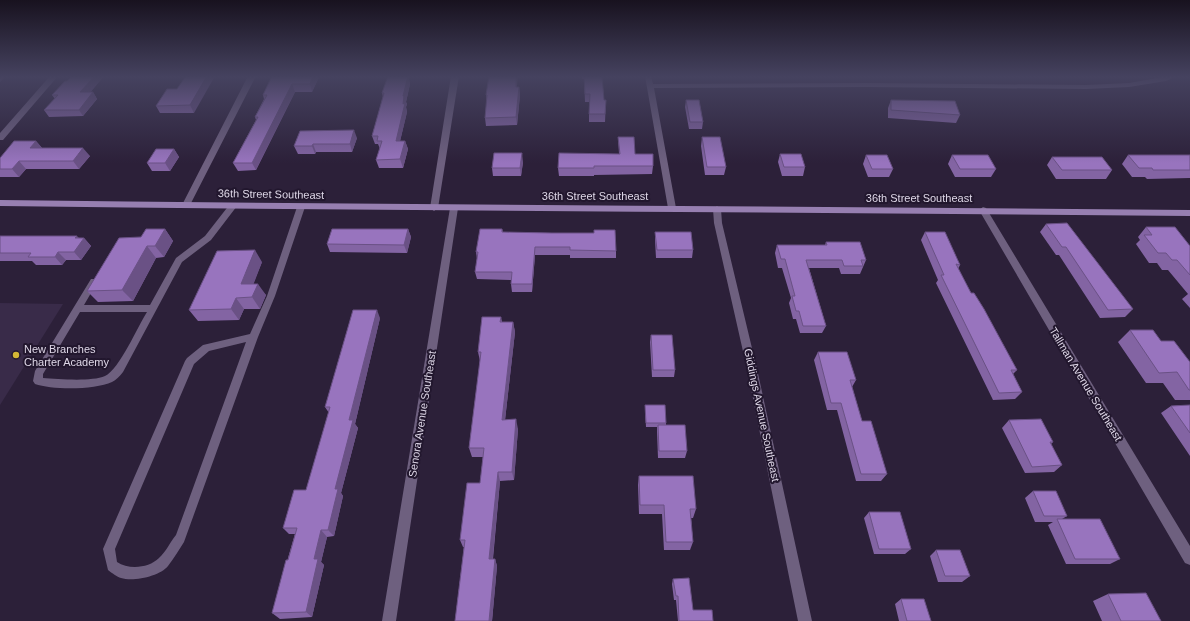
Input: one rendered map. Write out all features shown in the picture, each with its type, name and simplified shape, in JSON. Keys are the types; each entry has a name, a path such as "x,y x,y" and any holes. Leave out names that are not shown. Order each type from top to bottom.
{"street":[{"path":"0,138 29,105"},
{"path":"186,205 237,105"},
{"path":"434,208 450,105"},
{"path":"653,105 672,208"},
{"name":"36th Street Southeast","path":"0,203 301,207 983,210 1190,213"},
{"name":"Senora Avenue Southeast","path":"389,621 454,208"},
{"name":"Giddings Avenue Southeast","path":"717,209 718,223 752,369 806,621"},
{"name":"Tallman Avenue Southeast","path":"983,210 1047,320 1190,558"}],"lane":[{"path":"98,275 38,374 38,381 48,383 103,381 115,376 179,260 208,238 233,206"},
{"path":"253,337 206,348 190,361 109,549 112,566 123,573 147,572 163,563 180,538 253,337 271,296 301,207"},
{"path":"78,309 153,308"}],"shaded area":[{"name":"New Branches Charter Academy","path":"0,303 63,304 0,405"}],"building":[{"path":"49,105 83,105 79,110 44,110"},
{"path":"157,105 190,105 190,105 156,106"},
{"path":"262,105 281,105 252,163 233,163 258,117 255,117"},
{"path":"381,105 405,105 396,141 405,141 400,159 376,160 382,141 377,141 378,136 372,136"},
{"path":"486,105 517,105 516,117 485,118"},
{"path":"589,105 606,105 605,114 589,114"},
{"path":"687,105 700,105 703,122 690,122"},
{"path":"891,105 956,105 960,115 891,110"},
{"path":"354,130 350,144 313,144 312,146 294,146 300,131"},
{"path":"618,137 634,137 635,154 653,154 653,166 594,166 594,168 558,168 559,153 620,154"},
{"path":"702,137 720,137 726,167 707,167"},
{"path":"14,141 36,141 30,148 83,148 73,161 19,161 12,169 0,169 0,158"},
{"path":"156,149 174,149 165,163 147,163"},
{"path":"494,153 522,153 520,168 492,168"},
{"path":"780,154 801,154 805,167 784,167"},
{"path":"866,155 887,155 893,169 872,169"},
{"path":"952,155 988,155 996,169 960,169"},
{"path":"1128,155 1190,155 1190,170 1153,170 1152,168 1139,168"},
{"path":"1052,157 1102,157 1112,170 1062,170"},
{"path":"1067,223 1133,309 1108,310 1066,247 1062,247 1046,224"},
{"path":"1146,227 1175,227 1190,246 1190,275 1177,260 1172,260 1166,253 1158,253 1144,235 1152,235"},
{"path":"146,229 165,229 155,246 147,246 122,290 87,291 119,238 141,237"},
{"path":"332,229 408,229 404,245 327,244"},
{"path":"480,229 502,229 502,232 552,233 594,233 594,230 615,230 616,251 570,250 570,247 535,247 532,284 511,284 512,272 475,272 478,252 476,252"},
{"path":"655,232 691,232 693,250 657,250"},
{"path":"925,232 945,232 960,265 956,264 971,293 974,293 984,309 1017,370 1011,370 1022,392 999,393 941,275 944,275"},
{"path":"0,236 77,236 75,238 84,238 74,252 58,252 55,257 28,257 31,253 0,253"},
{"path":"826,242 860,242 866,260 861,260 863,266 844,266 842,260 806,260 826,326 803,326 799,311 796,311 792,296 795,296 785,259 781,259 777,245 827,245"},
{"path":"255,250 241,284 258,284 252,297 236,298 231,309 189,310 217,251"},
{"path":"353,310 377,310 349,420 353,420 335,489 338,489 328,530 321,530 314,559 318,559 306,612 272,613 286,560 288,560 297,528 283,528 294,490 306,490 330,407 325,407"},
{"path":"482,317 501,317 500,322 513,322 502,420 516,419 512,472 498,472 489,559 495,559 489,621 455,621 465,540 460,540 467,483 480,483 484,448 469,448 481,352 478,352"},
{"path":"1130,330 1153,330 1161,341 1174,341 1190,362 1190,390 1177,372 1159,373"},
{"path":"651,335 672,335 675,370 653,370"},
{"path":"818,352 847,352 856,380 850,380 862,421 871,421 887,474 861,474 841,403 831,403"},
{"path":"645,405 665,405 666,423 646,423"},
{"path":"1190,405 1190,433 1171,406"},
{"path":"1041,419 1053,442 1050,442 1062,465 1032,467 1009,420"},
{"path":"658,425 685,425 687,451 659,451"},
{"path":"639,476 693,476 696,509 690,509 693,542 666,542 664,505 640,505"},
{"path":"1033,491 1056,491 1067,516 1044,516"},
{"path":"869,512 900,512 911,549 879,549"},
{"path":"1057,519 1100,519 1120,559 1075,559"},
{"path":"936,550 960,550 970,576 945,576"},
{"path":"689,578 693,610 712,610 713,621 679,621 678,596 676,596 673,579"},
{"path":"1146,593 1161,621 1121,621 1108,594"},
{"path":"901,599 924,599 931,621 907,621"}],"place":[{"name":"New Branches Charter Academy","path":"16,355"}]}
